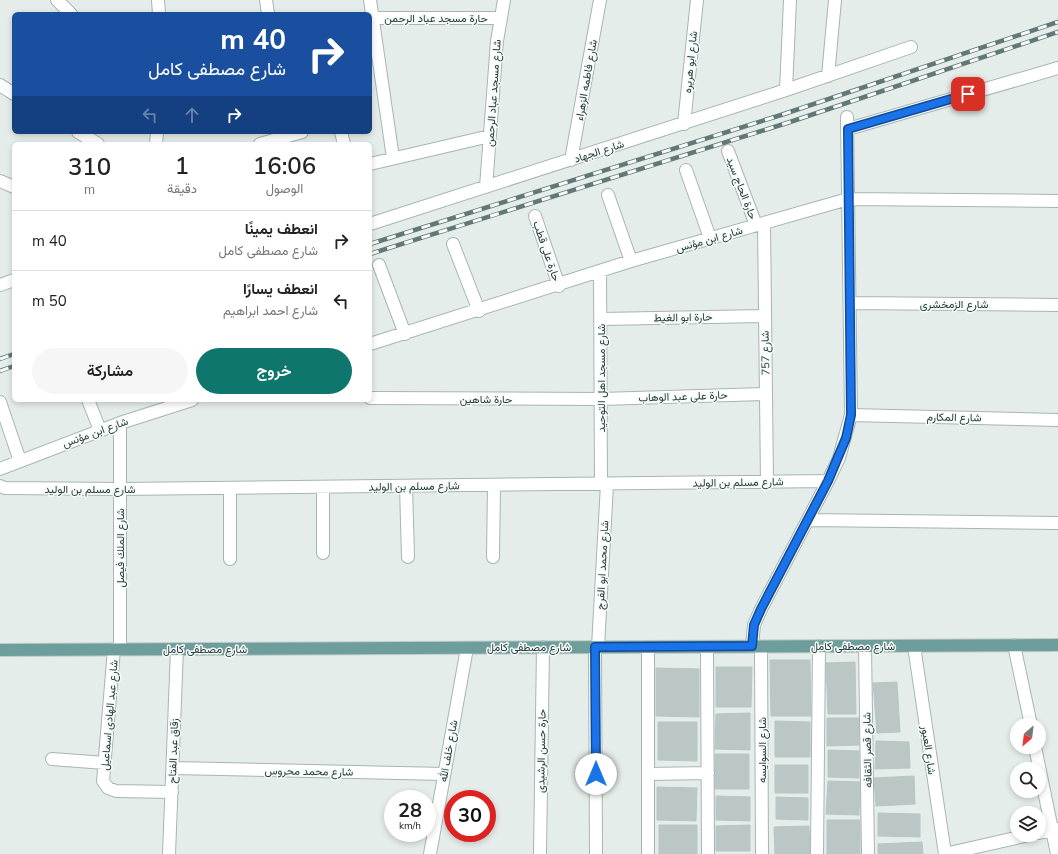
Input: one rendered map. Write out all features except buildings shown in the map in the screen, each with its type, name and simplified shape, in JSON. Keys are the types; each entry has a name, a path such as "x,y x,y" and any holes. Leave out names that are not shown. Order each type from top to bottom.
{"main road":[{"name":"شارع مصطفى كامل","path":"0,650 1058,645"}],"street":[{"path":"56,0 69,12"},
{"path":"158,0 159,12"},
{"path":"266,0 268,12"},
{"path":"370,0 371,12"},
{"name":"شارع مسجد عباد الرحمن","path":"486,187 500,18 504,0"},
{"name":"شارع فاطمه الزهراء","path":"571,160 600,0"},
{"name":"شارع ابو هريره","path":"684,124 697,0"},
{"path":"786,90 790,0"},
{"path":"828,76 835,0"},
{"path":"372,18 393,158"},
{"name":"حارة مسجد عباد الرحمن","path":"372,18 500,18"},
{"name":"شارع الجهاد","path":"372,223 684,124 828,76 911,46"},
{"name":"شارع السوايسه","path":"762,854 756,646 754,625 828,481 846,438 851,415 848,123 1058,68"},
{"path":"0,85 12,93"},
{"path":"81,134 95,142"},
{"path":"267,142 295,134"},
{"path":"372,163 490,136"},
{"name":"حارة الحاج سيد","path":"728,151 760,224"},
{"path":"686,170 710,238"},
{"path":"0,181 12,186"},
{"path":"608,195 631,261"},
{"name":"شارع ابن مؤنس","path":"372,343 559,286 631,261 848,199 1058,201"},
{"name":"حارة على قطب","path":"535,216 559,286"},
{"name":"شارع 757","path":"760,224 765,316 767,482"},
{"path":"453,244 479,311"},
{"path":"378,265 404,334"},
{"name":"شارع مسجد اهل التوحيد","path":"600,272 601,399 604,484"},
{"path":"0,285 12,281"},
{"name":"شارع الزمخشرى","path":"850,304 1058,305"},
{"name":"حارة ابو الغيط","path":"601,319 765,316"},
{"name":"حارة على عبد الوهاب","path":"601,399 766,394"},
{"name":"حارة شاهين","path":"372,398 601,399"},
{"path":"0,402 20,461"},
{"path":"89,402 100,430"},
{"name":"شارع ابن مؤنس","path":"0,469 172,403"},
{"name":"شارع المكارم","path":"851,415 1058,420"},
{"name":"شارع الملك فيصل","path":"117,649 120,422"},
{"name":"شارع مسلم بن الوليد","path":"0,486 5,488 120,489 828,481"},
{"name":"شارع محمد ابو الفرج","path":"596,854 597,647 604,484"},
{"path":"492,556 494,485"},
{"path":"406,486 408,557"},
{"path":"323,487 323,553"},
{"path":"230,488 230,559"},
{"path":"808,520 1058,524"},
{"path":"1014,645 1030,718"},
{"path":"817,854 819,646"},
{"name":"شارع قصر الثقافه","path":"865,646 868,854"},
{"name":"شارع العبور","path":"914,646 945,854"},
{"name":"حارة حسن الرشيدى","path":"540,854 543,647"},
{"path":"648,647 648,854"},
{"path":"707,647 708,854"},
{"name":"شارع خلف الله","path":"430,854 467,648"},
{"name":"شارع عبد الهادى اسماعيل","path":"117,649 103,781 112,790 172,792"},
{"name":"زقاق عبد الفتاح","path":"169,854 177,649"},
{"path":"1037,754 1055,829 1057,854"},
{"path":"52,760 105,763"},
{"name":"شارع محمد محروس","path":"173,768 444,774"},
{"path":"648,774 708,773"},
{"path":"945,854 1010,839"}],"railway":[{"path":"372,243 781,115 1058,22"},
{"path":"372,253 790,122 1058,32"},
{"path":"0,359 12,355"},
{"path":"0,371 12,367"}],"route":[{"path":"596,774 595,647 752,646 754,625 761,609 839,458 846,438 851,415 848,129 968,94"}]}
